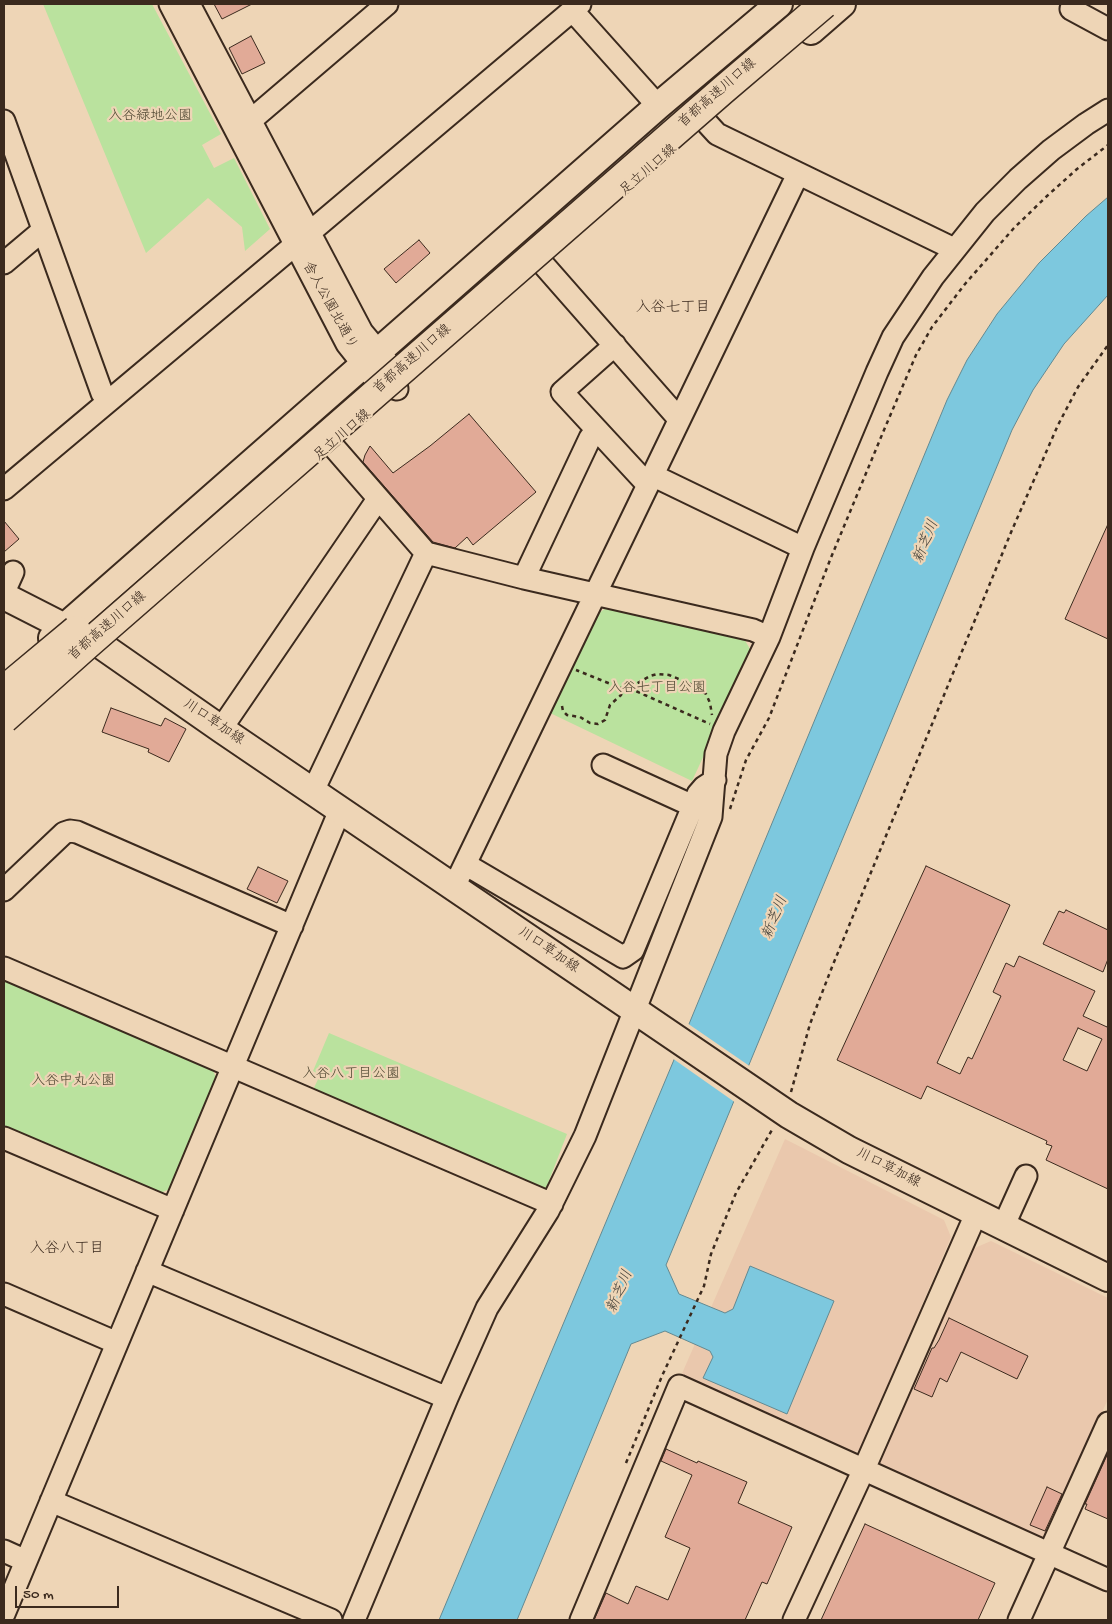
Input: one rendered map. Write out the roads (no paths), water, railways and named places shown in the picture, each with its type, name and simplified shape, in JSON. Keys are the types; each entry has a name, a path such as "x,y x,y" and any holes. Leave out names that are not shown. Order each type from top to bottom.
{"highway":[{"name":"首都高速川口線","path":"4,690 68,637 798,4"},
{"name":"首都高速川口線","path":"4,719 723,90 824,4"}],"main road":[{"path":"4,679 658,106 779,4"},
{"name":"足立川口線","path":"4,733 332,445 842,4"},
{"name":"川口草加線","path":"7,587 65,627 102,646 778,1108 849,1150 1108,1278"}],"street":[{"name":"舎人公園北通り","path":"170,4 243,125"},
{"name":"舎人公園北通り","path":"189,4 243,125 302,238 362,332 371,359 393,369 397,389"},
{"path":"243,125 387,4"},
{"path":"1074,4 1071,9 1108,29"},
{"path":"12,487 108,401 576,7 658,106"},
{"path":"354,1620 487,1308 552,1204 643,1015 711,817 716,754 724,731 769,637 803,548 893,337 932,277 985,212 1018,179 1072,134 1108,110"},
{"path":"4,121 42,231 102,393 108,401"},
{"path":"706,122 717,134 954,249"},
{"path":"454,887 798,174"},
{"path":"4,263 42,231"},
{"path":"542,263 679,419"},
{"path":"615,346 562,392 596,431 650,480 803,548"},
{"path":"524,578 590,438 596,431"},
{"path":"332,445 426,553 524,578 753,630 769,637"},
{"path":"221,729 378,498"},
{"path":"313,791 426,553"},
{"path":"603,765 693,806"},
{"path":"465,864 623,957 633,950 698,794 704,787 715,780"},
{"path":"4,1614 340,810"},
{"path":"4,890 64,833 70,831 77,832 292,926"},
{"path":"4,968 552,1204"},
{"path":"4,1138 173,1210"},
{"path":"1003,1227 1026,1176"},
{"path":"794,1620 864,1469 976,1214"},
{"path":"148,1270 448,1398"},
{"path":"5,1296 117,1343"},
{"path":"581,1620 679,1386 1108,1580"},
{"path":"1019,1620 1108,1423"},
{"path":"51,1501 331,1620"},
{"path":"4,1551 26,1561"}],"water":[{"name":"新芝川","path":"1108,197 1108,295 1064,344 1033,390 1012,430 666,1265 679,1294 725,1313 733,1309 750,1266 834,1301 787,1414 703,1378 713,1357 710,1351 665,1331 631,1344 517,1620 439,1620 689,1024 947,400 967,360 997,314 1039,263"}],"district":[{"name":"入谷七丁目","path":"673,309"},
{"name":"入谷八丁目","path":"67,1250"}],"park label":[{"name":"入谷緑地公園","path":"150,117"},
{"name":"入谷七丁目公園","path":"657,689"},
{"name":"入谷八丁目公園","path":"351,1075"},
{"name":"入谷中丸公園","path":"73,1082"}]}
